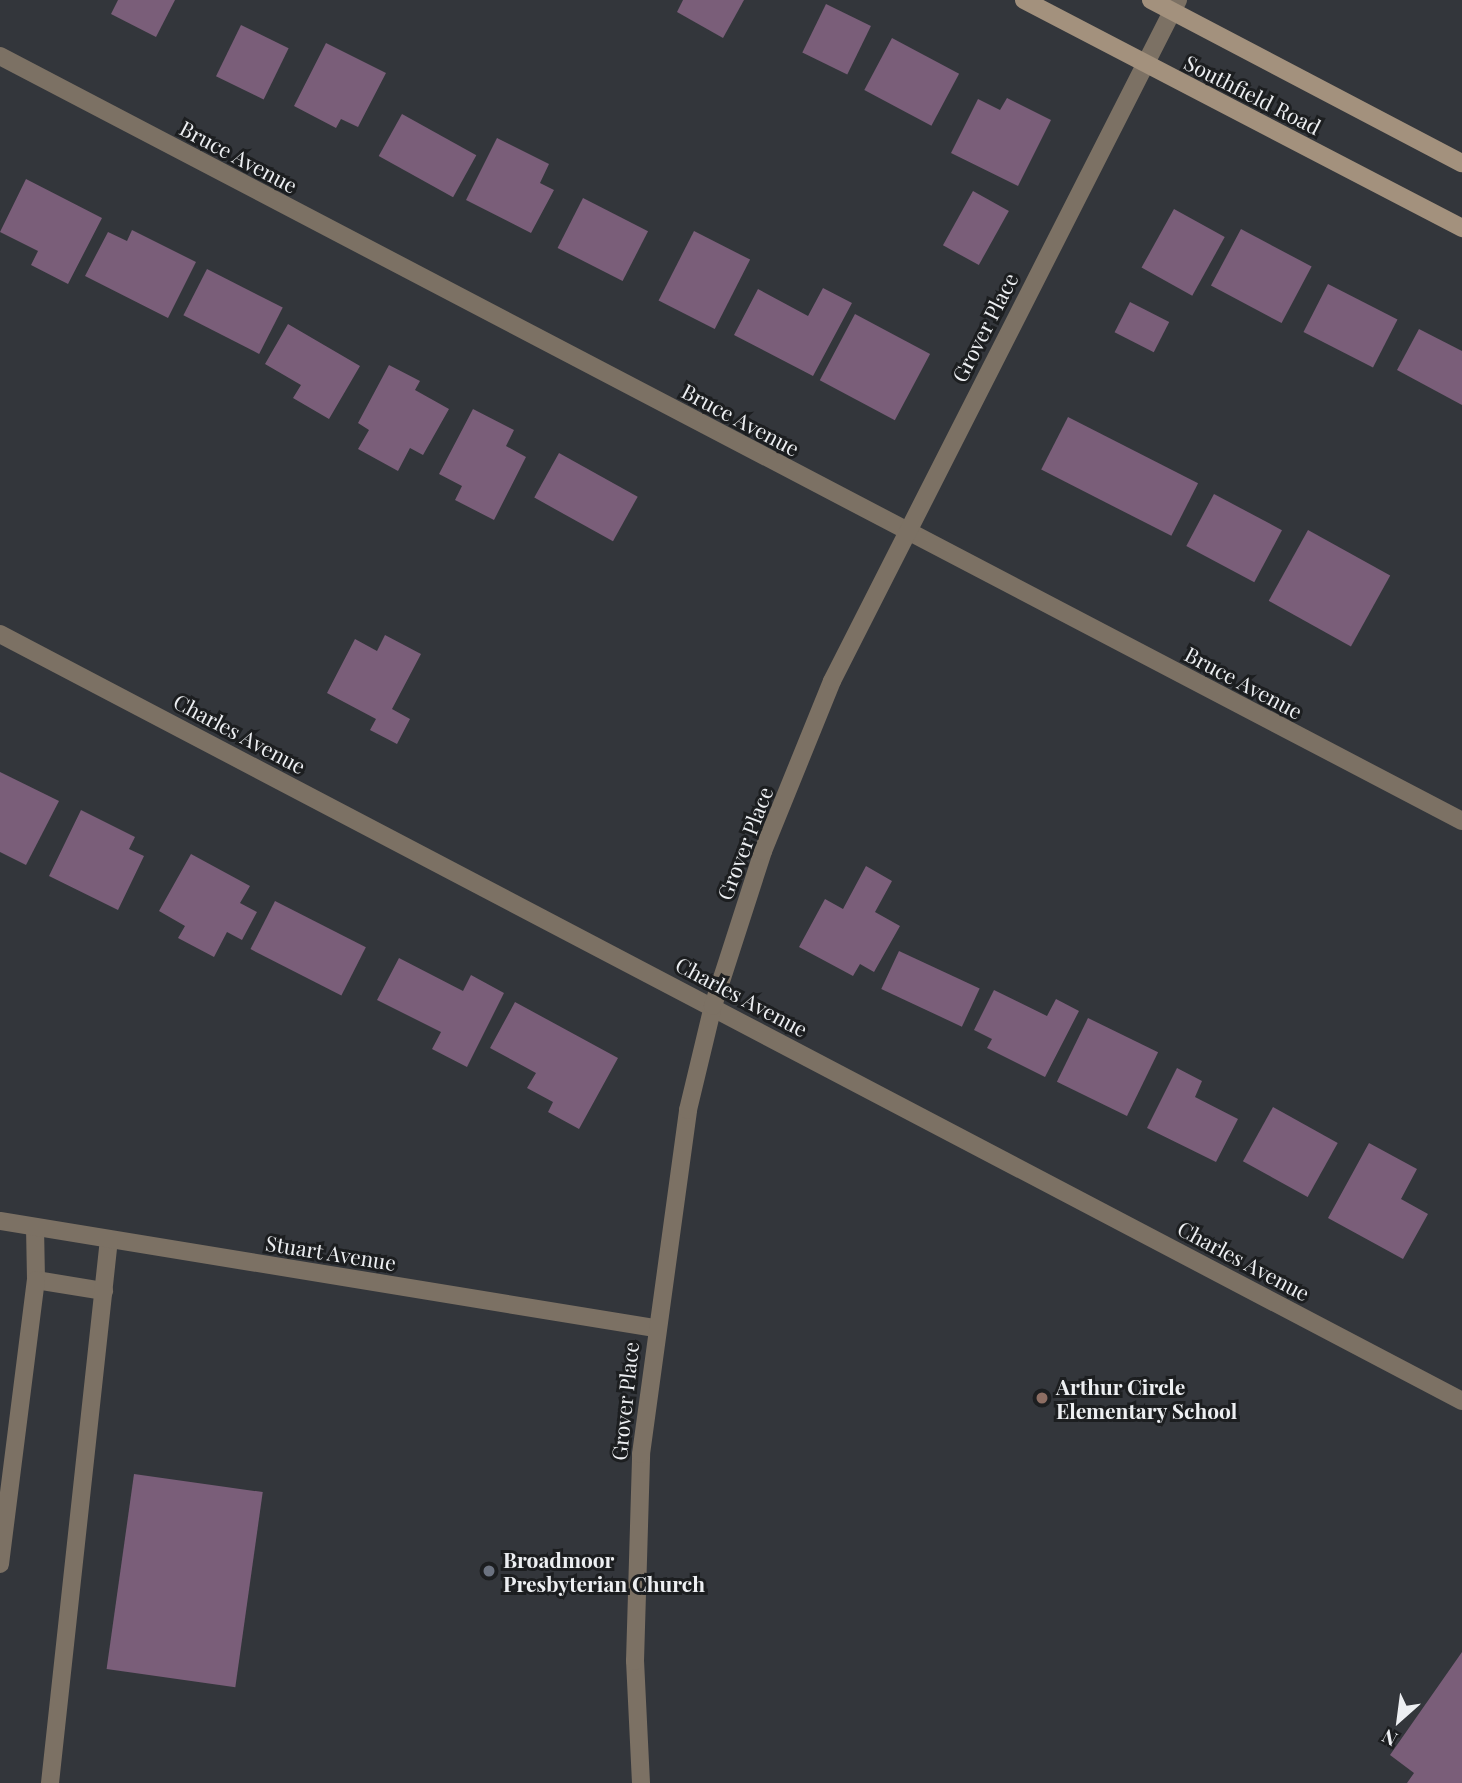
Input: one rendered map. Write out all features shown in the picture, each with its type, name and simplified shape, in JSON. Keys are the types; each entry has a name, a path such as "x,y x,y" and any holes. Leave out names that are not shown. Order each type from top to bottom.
{"main road":[{"name":"Southfield Road","path":"1024,0 1462,228"},
{"name":"Southfield Road","path":"1151,0 1175,6 1462,163"}],"street":[{"name":"Grover Place","path":"641,1783 636,1573 655,1328 688,1110 713,1006 788,790 905,531 1175,6"},
{"name":"Bruce Avenue","path":"0,57 1462,821"},
{"name":"Charles Avenue","path":"0,634 1462,1401"},
{"name":"Stuart Avenue","path":"0,1221 655,1328"},
{"path":"0,1564 36,1280 35,1227"},
{"path":"50,1783 109,1239"},
{"path":"36,1280 104,1291"}],"building":[{"path":"118,0 175,0 156,37 111,14"},
{"path":"683,0 744,0 723,38 677,12"},
{"path":"826,4 871,26 847,74 802,53"},
{"path":"241,25 289,48 264,99 216,76"},
{"path":"892,38 959,74 931,126 864,90"},
{"path":"326,43 386,73 358,127 341,119 336,128 294,106"},
{"path":"1007,98 1051,120 1018,186 951,153 978,99 1000,110"},
{"path":"402,114 476,155 453,197 379,156"},
{"path":"497,138 549,164 540,183 554,190 531,233 466,200"},
{"path":"26,179 102,218 68,284 31,265 38,251 0,232"},
{"path":"973,191 1009,211 979,265 943,245"},
{"path":"583,198 648,231 623,281 558,248"},
{"path":"1174,209 1225,237 1192,296 1142,268"},
{"path":"1241,229 1312,267 1282,323 1211,286"},
{"path":"132,230 196,262 168,318 85,276 108,232 127,241"},
{"path":"694,231 750,260 715,329 659,300"},
{"path":"207,269 283,308 259,354 183,315"},
{"path":"1328,284 1397,319 1373,368 1303,332"},
{"path":"823,288 852,303 813,376 734,335 758,289 808,316"},
{"path":"1130,302 1169,322 1154,352 1115,332"},
{"path":"855,314 930,354 895,420 820,380"},
{"path":"288,324 360,366 329,419 293,398 301,385 265,364"},
{"path":"1419,329 1462,351 1462,405 1397,370"},
{"path":"389,365 420,381 415,390 449,409 423,455 410,448 398,471 358,449 369,430 358,423"},
{"path":"473,409 514,430 506,446 526,457 494,520 455,500 462,486 439,474"},
{"path":"1068,417 1198,483 1171,536 1041,470"},
{"path":"559,453 638,497 613,541 534,498"},
{"path":"1214,494 1282,530 1254,582 1186,546"},
{"path":"1308,530 1390,576 1351,646 1269,601"},
{"path":"385,635 421,654 392,709 410,719 397,744 370,730 376,719 327,693 355,639 377,651"},
{"path":"0,772 59,801 26,865 0,852"},
{"path":"81,810 135,837 129,849 144,856 118,910 49,876"},
{"path":"191,854 250,886 240,903 257,912 242,940 227,932 214,957 178,938 185,926 159,911"},
{"path":"866,866 892,881 875,912 900,926 874,972 860,964 853,976 799,947 825,899 843,909"},
{"path":"275,901 366,947 341,995 250,949"},
{"path":"899,951 980,989 962,1027 881,989"},
{"path":"399,958 463,991 471,975 504,993 467,1067 432,1049 441,1032 377,1000"},
{"path":"994,990 1047,1016 1056,999 1079,1011 1045,1077 987,1048 992,1039 974,1030"},
{"path":"515,1002 618,1058 579,1129 548,1112 553,1102 527,1088 536,1073 490,1048"},
{"path":"1088,1018 1158,1052 1127,1116 1057,1082"},
{"path":"1177,1068 1202,1081 1195,1097 1238,1119 1216,1162 1147,1128"},
{"path":"1273,1107 1338,1143 1308,1197 1243,1161"},
{"path":"1369,1143 1417,1169 1401,1199 1428,1214 1403,1259 1328,1218"},
{"path":"134,1474 263,1492 235,1687 107,1669"},
{"path":"1462,1652 1462,1783 1407,1783 1414,1773 1390,1755"}],"place":[{"name":"Arthur Circle Elementary School","path":"1042,1398"},
{"name":"Broadmoor Presbyterian Church","path":"489,1571"}]}
